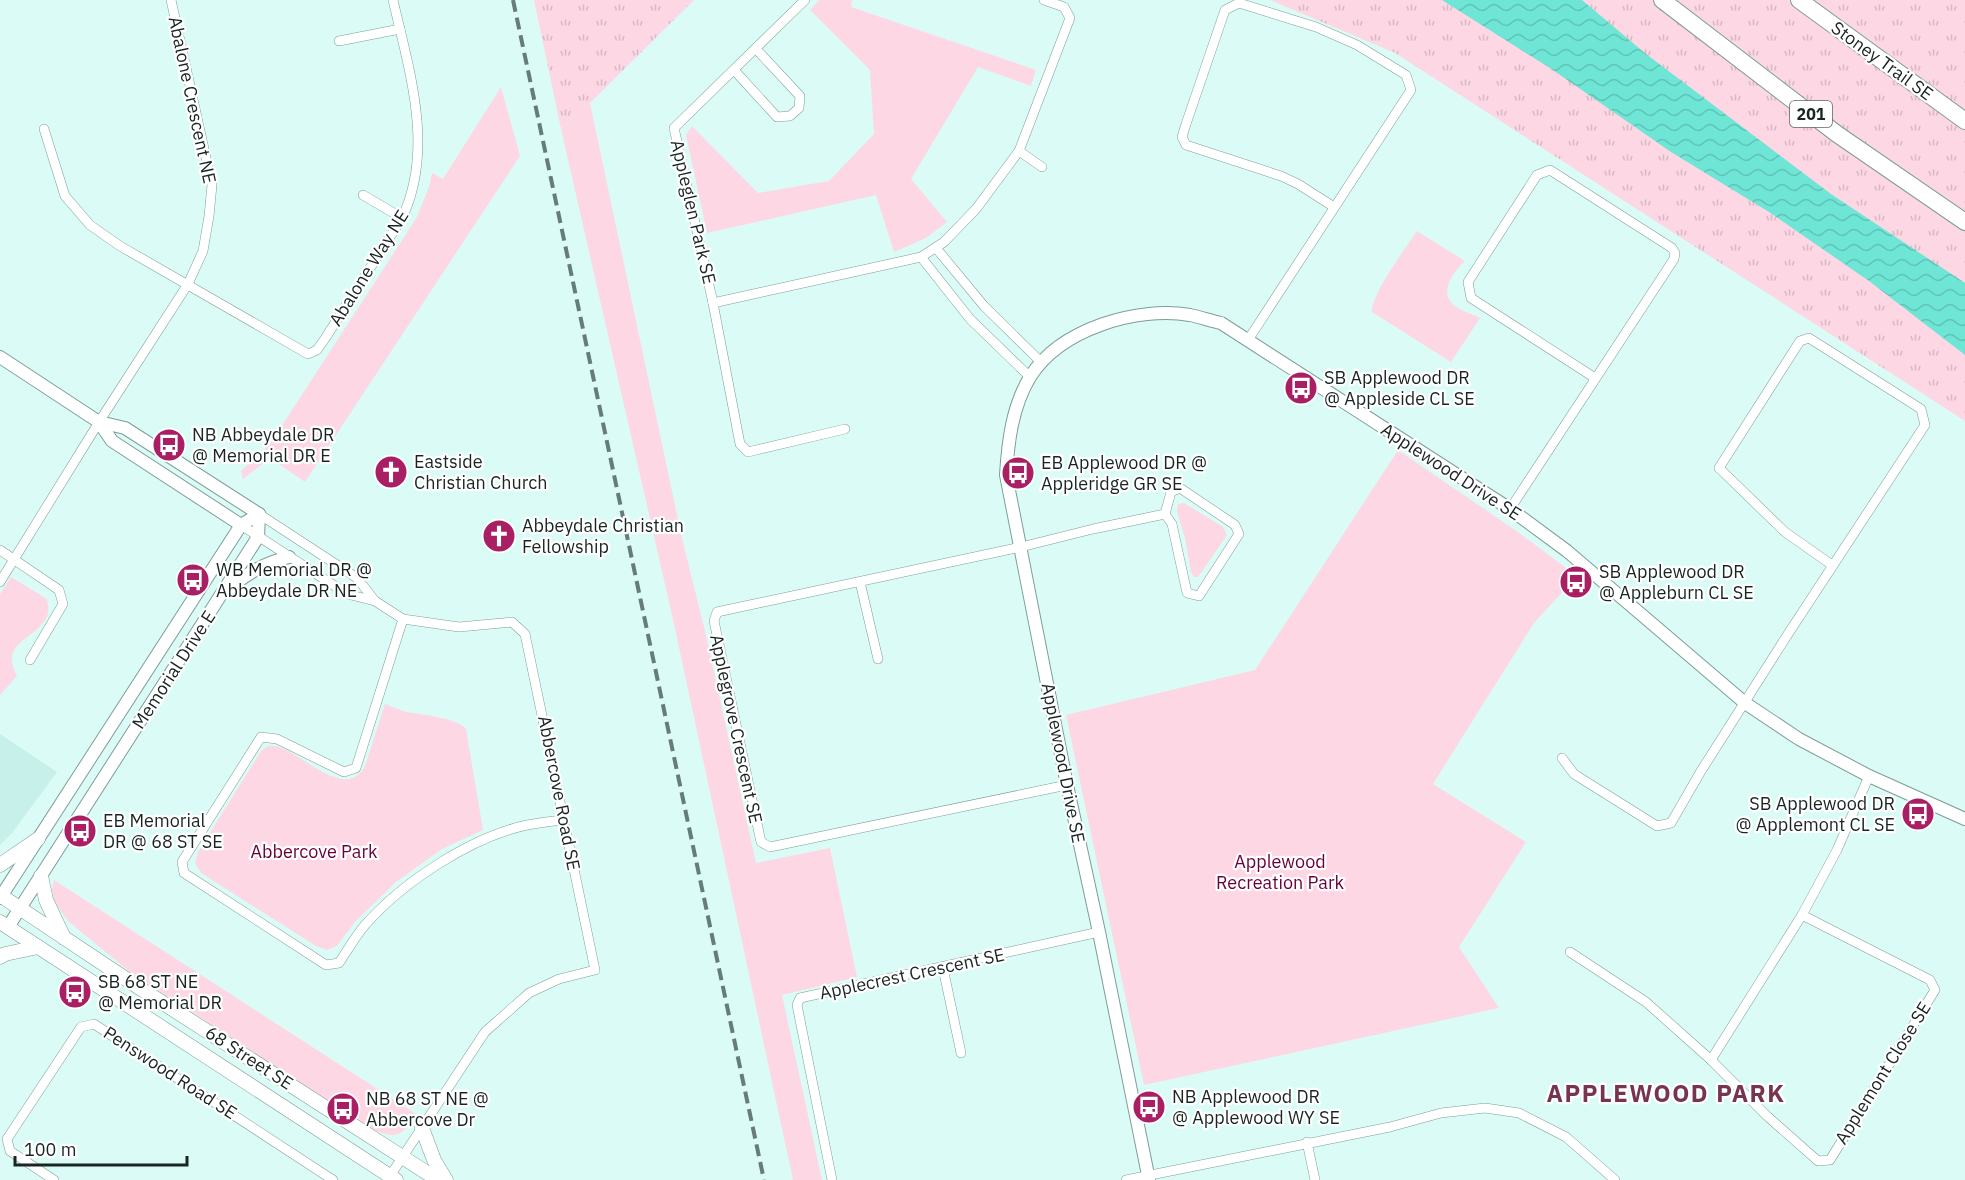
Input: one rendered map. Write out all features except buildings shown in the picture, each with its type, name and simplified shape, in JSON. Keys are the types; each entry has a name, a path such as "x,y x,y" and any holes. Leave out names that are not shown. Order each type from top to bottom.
{"highway":[{"name":"201","path":"1662,0 1837,134 1965,222"},
{"name":"Stoney Trail SE","path":"1799,0 1965,121"}],"main road":[{"path":"0,866 38,839"},
{"path":"42,876 46,900 64,938"},
{"name":"68 Street SE","path":"0,896 438,1180"},
{"name":"68 Street SE","path":"3,929 38,947 393,1178"},
{"path":"0,957 4,954 38,947"},
{"path":"422,1128 434,1160 446,1180"}],"street":[{"name":"Abalone Crescent NE","path":"0,582 188,284 203,251 212,185 171,0"},
{"name":"Abalone Way NE","path":"188,284 308,354 317,350 402,218 410,201 418,155 417,105 393,0"},
{"name":"Appleglen Park SE","path":"805,0 674,128 713,303 921,257 936,248 976,209 1019,151 1070,18 1064,7 1044,0"},
{"path":"1248,340 1411,90 1406,75 1357,45 1316,27 1239,3 1225,10 1185,124 1182,137 1186,145 1281,176 1334,207"},
{"path":"339,41 400,29"},
{"path":"734,70 777,117 790,116 799,108 800,96 756,49"},
{"path":"44,129 65,196 90,225 120,246 188,284"},
{"path":"1019,151 1042,167"},
{"path":"1510,509 1674,259 1675,253 1672,248 1550,170 1537,175 1468,282 1471,298 1595,378"},
{"path":"363,195 402,218"},
{"path":"936,248 984,306 1042,363"},
{"path":"921,257 970,319 1030,377"},
{"path":"713,303 740,444 748,452 845,429"},
{"path":"970,319 984,306"},
{"name":"Applewood Drive SE","path":"1148,1178 1006,475 1008,443 1016,408 1030,377 1064,343 1096,326 1129,316 1156,313 1190,315 1221,323 1510,509 1567,551 1745,703 1799,739 1869,776 1965,819"},
{"path":"1562,758 1574,774 1657,826 1671,823 1701,771 1832,565 1925,425 1921,409 1809,338 1800,341 1719,468 1785,532 1832,565"},
{"path":"0,357 99,422 125,428 259,514 357,579 375,601"},
{"path":"99,422 112,441 258,537 347,594 375,601 404,619 356,768 344,772 277,739 261,737 182,862 184,873 326,965 339,963 365,926 406,886 452,855 493,836 526,825 564,820"},
{"path":"1180,488 1235,525 1239,534 1198,596 1187,593 1172,524 1165,514 1171,492 1180,488"},
{"name":"Memorial Drive E","path":"0,896 241,525 259,514"},
{"name":"Memorial Drive E","path":"3,929 42,876 223,594 258,537 259,514"},
{"name":"Applegrove Crescent SE","path":"1067,785 770,847 760,842 714,621 717,612 1165,514"},
{"path":"0,549 59,590 63,604 30,660"},
{"path":"223,594 247,573 270,562 289,557"},
{"path":"860,582 878,659"},
{"name":"Abbercove Road SE","path":"404,619 459,627 512,622 525,634 595,970 558,979 529,993 510,1008 485,1032 422,1128"},
{"path":"1570,952 1646,1002 1711,1060 1802,915 1837,850 1869,776"},
{"name":"Applemont Close SE","path":"1711,1060 1767,1116 1818,1161 1830,1160 1935,990 1930,980 1802,915"},
{"name":"Applecrest Crescent SE","path":"832,1180 797,1005 801,998 1099,932"},
{"path":"943,968 961,1053"},
{"name":"Penswood Road SE","path":"54,1180 10,1150 7,1139 81,1027 94,1023 333,1180"},
{"path":"1126,1180 1148,1178 1308,1142 1390,1127 1441,1113 1485,1108 1519,1113 1566,1137 1615,1180"},
{"path":"393,1178 403,1157 422,1128"},
{"path":"1308,1142 1315,1180"}],"shaded area":[{"path":"0,734 57,772 12,833 0,845"}],"green space":[{"path":"534,0 694,0 561,129"},
{"path":"819,0 852,0 851,7 1036,70 1031,86 978,67 911,179 947,222 926,238 894,252 876,195 707,233 686,135 692,126 758,193 829,181 874,134 870,70 810,10"},
{"path":"1270,0 1965,0 1965,421 1395,53"},
{"path":"501,87 520,156 305,482 270,458 243,479 241,471 270,444 417,217 432,173 443,179"},
{"path":"590,103 681,534 756,863 830,848 857,977 782,995 822,1180 793,1180 674,624 561,129"},
{"path":"1417,231 1465,261 1448,284 1448,297 1451,303 1458,308 1480,318 1451,362 1372,312 1373,304 1383,283"},
{"name":"Applewood Recreation Park","path":"1398,450 1518,532 1577,576 1534,623 1433,784 1526,842 1459,947 1499,1008 1144,1085 1066,715 1255,670"},
{"path":"1184,503 1223,527 1227,535 1198,577 1194,577 1191,572 1185,538 1177,512 1178,504"},
{"path":"11,577 47,599 48,611 40,626 15,649 13,664 17,676 0,695 0,594"},
{"name":"Abbercove Park","path":"385,704 403,711 446,719 466,729 483,830 442,849 396,882 355,922 337,946 327,950 316,946 201,873 195,863 198,852 261,751 268,746 274,746 285,749 334,777 346,779 356,776 365,766"},
{"path":"54,880 416,1114 407,1127 398,1134 387,1134 372,1129 130,972 69,922 55,903 52,890"}],"water":[{"path":"1442,0 1582,0 1646,54 1831,194 1965,283 1965,355 1869,281 1769,212 1671,152 1550,68"}],"railway":[{"path":"513,0 764,1180"}],"place":[{"name":"SB Applewood DR @ Appleside CL SE","path":"1301,388"},
{"name":"NB Abbeydale DR @ Memorial DR E","path":"169,445"},
{"name":"Eastside Christian Church","path":"391,472"},
{"name":"EB Applewood DR @ Appleridge GR SE","path":"1018,473"},
{"name":"Abbeydale Christian Fellowship","path":"499,536"},
{"name":"WB Memorial DR @ Abbeydale DR NE","path":"193,580"},
{"name":"SB Applewood DR @ Appleburn CL SE","path":"1576,582"},
{"name":"SB Applewood DR @ Applemont CL SE","path":"1918,814"},
{"name":"EB Memorial DR @ 68 ST SE","path":"80,831"},
{"name":"SB 68 ST NE @ Memorial DR","path":"75,992"},
{"name":"NB Applewood DR @ Applewood WY SE","path":"1149,1107"},
{"name":"NB 68 ST NE @ Abbercove Dr","path":"343,1109"}],"district":[{"name":"APPLEWOOD PARK","path":"1666,1094"}]}
